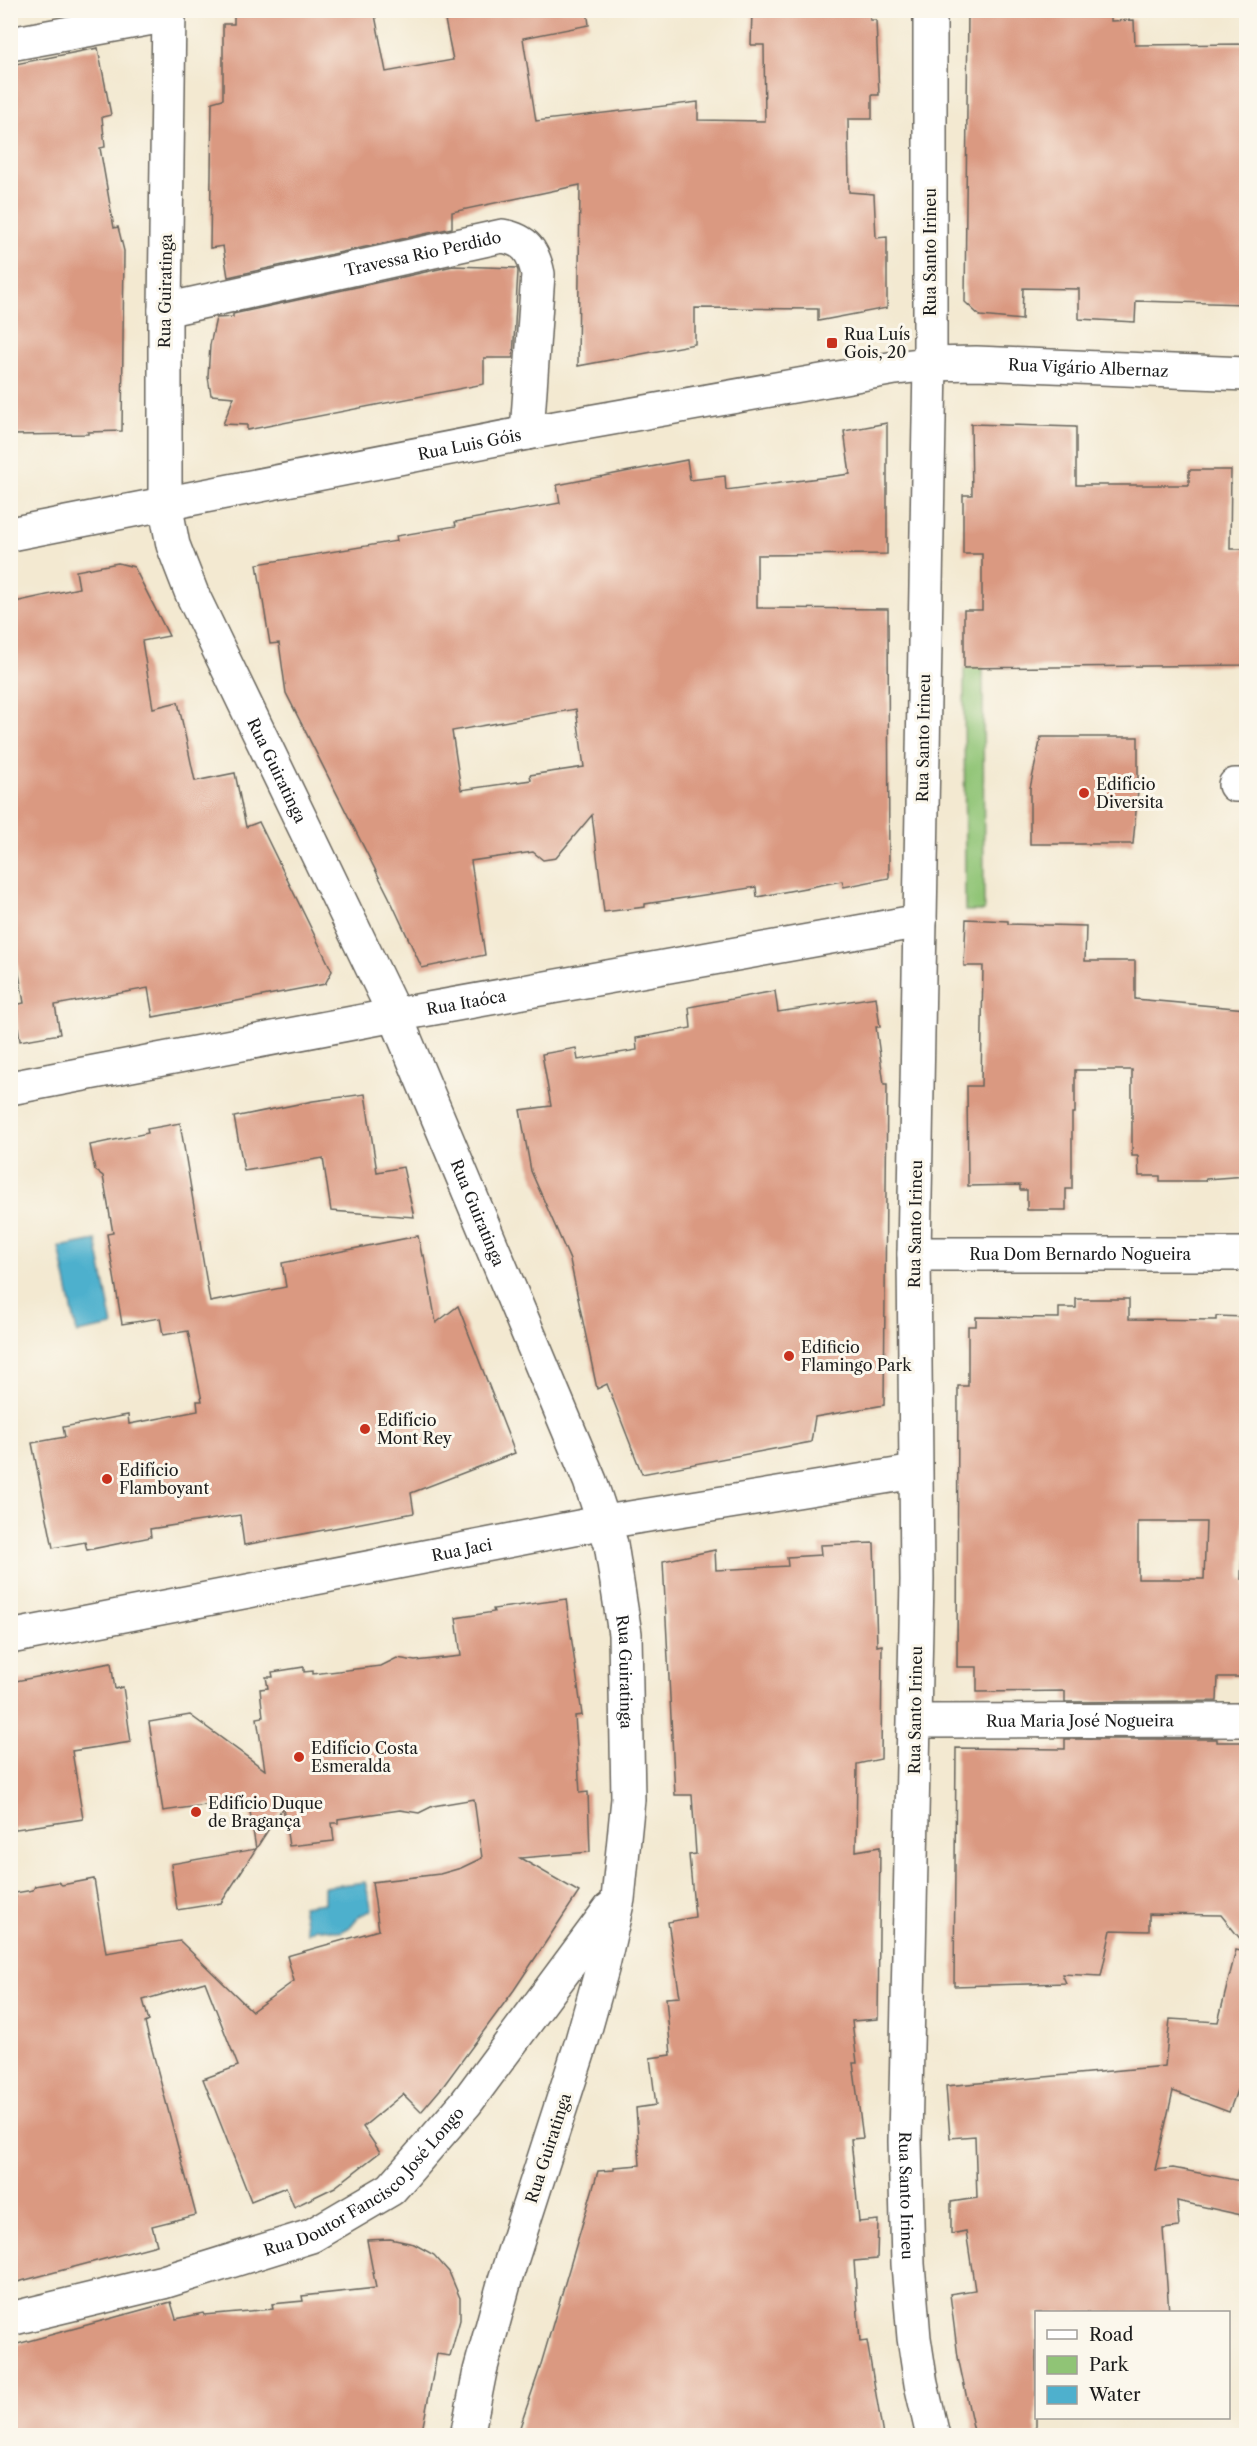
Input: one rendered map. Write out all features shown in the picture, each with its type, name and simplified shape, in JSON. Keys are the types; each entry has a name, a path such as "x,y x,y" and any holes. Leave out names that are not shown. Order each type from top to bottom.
{"street":[{"name":"Rua Santo Irineu","path":"930,10 930,364 914,1254 915,1721 905,2141 907,2253 921,2384 933,2436"},
{"path":"10,44 169,13"},
{"name":"Rua Guiratinga","path":"169,13 165,503 173,545 192,594 395,1015 590,1481 605,1521 616,1570 625,1634 628,1799 618,1899 602,1969 581,2044 505,2280 480,2371 467,2436"},
{"name":"Travessa Rio Perdido","path":"165,310 502,236 512,238 529,247 538,274 527,434"},
{"name":"Rua Vigário Albernaz","path":"930,364 976,363 1246,374"},
{"name":"Rua Luis Góis","path":"10,534 527,434 895,368 930,364"},
{"name":"Rua Itaóca","path":"10,1088 395,1015 920,921"},
{"name":"Rua Dom Bernardo Nogueira","path":"914,1254 1246,1254"},
{"name":"Rua Jaci","path":"10,1637 605,1521 915,1472"},
{"name":"Rua Maria José Nogueira","path":"915,1721 1246,1720"},
{"name":"Rua Doutor Fancisco José Longo","path":"10,2319 163,2282 310,2236 391,2189 466,2103 618,1899"}],"green space":[{"path":"983,667 984,911 965,911 964,668"}],"water":[{"path":"96,1240 113,1326 77,1333 59,1247"},
{"path":"365,1882 372,1910 359,1916 350,1927 341,1932 316,1928 307,1933 302,1906 324,1903 324,1887"}],"building":[{"path":"234,10 374,10 386,72 453,60 443,10 587,10 589,25 523,38 536,121 698,102 698,120 765,121 764,45 751,45 752,10 870,10 870,20 876,20 879,95 872,95 872,119 848,119 849,192 874,194 876,238 887,237 887,308 818,321 818,309 695,308 695,344 578,366 580,185 452,212 452,228 228,277 223,246 210,248 212,102 223,99 223,24 234,24"},
{"path":"968,10 1111,10 1111,21 1134,20 1135,45 1246,44 1246,304 1136,301 1135,322 1079,319 1079,289 1023,288 1022,320 980,316 965,302"},
{"path":"98,48 111,115 102,117 105,147 100,148 114,228 118,227 124,251 122,431 10,435 10,65"},
{"path":"453,266 517,268 518,271 513,358 484,358 484,384 247,430 247,425 223,424 234,397 211,395 208,377 210,345 216,318 233,317 233,314"},
{"path":"887,423 887,554 757,555 757,608 888,609 889,878 844,887 842,881 757,897 756,887 604,912 592,815 556,858 543,860 533,852 471,861 485,955 422,968 389,897 286,693 279,643 270,644 257,564 397,541 396,536 456,526 455,522 560,503 557,485 687,460 690,480 725,476 726,490 850,474 844,431","holes":["576,709 584,767 530,775 531,780 461,790 452,731"]},
{"path":"971,424 1076,427 1076,485 1189,485 1189,470 1231,470 1230,549 1246,549 1246,665 964,668 964,610 982,610 982,554 963,554 963,495 972,495"},
{"path":"118,563 134,567 169,636 142,641 153,708 178,702 195,781 235,773 246,827 259,822 332,971 325,984 153,1017 148,988 55,1005 60,1034 20,1041 15,1005 24,1003 10,921 10,603 79,588 76,571"},
{"name":"Edifício Diversita","path":"1041,737 1138,737 1138,790 1133,844 1030,844 1030,788"},
{"path":"966,919 1008,921 1008,924 1086,926 1085,961 1135,961 1135,999 1246,1009 1246,1176 1206,1179 1205,1181 1160,1181 1160,1176 1139,1176 1138,1156 1132,1156 1132,1070 1075,1070 1075,1113 1072,1113 1072,1189 1066,1189 1066,1210 1027,1210 1027,1190 1020,1190 1020,1185 968,1186 967,1086 981,1086 983,966 964,966"},
{"path":"775,991 778,1012 876,997 880,1027 876,1027 884,1084 887,1084 884,1405 815,1417 811,1442 642,1474 607,1384 597,1389 570,1260 531,1171 520,1110 551,1106 542,1054 576,1048 578,1060 637,1050 636,1038 691,1028 689,1007"},
{"path":"365,1094 377,1172 403,1167 414,1217 331,1211 323,1158 244,1171 234,1117 313,1101"},
{"path":"180,1123 210,1302 286,1287 282,1263 418,1236 422,1256 424,1255 436,1323 458,1306 515,1453 411,1493 414,1513 244,1545 240,1515 150,1529 151,1537 87,1550 85,1542 53,1548 32,1443 65,1437 63,1427 128,1415 129,1424 198,1411 197,1401 202,1401 188,1331 163,1335 160,1318 122,1324 107,1234 113,1233 103,1176 95,1170 90,1145 148,1133 147,1129"},
{"path":"1076,1299 1129,1299 1129,1319 1216,1320 1216,1316 1246,1317 1246,1495 1244,1495 1241,1579 1246,1579 1246,1677 1218,1677 1217,1701 1065,1702 1065,1691 977,1692 977,1667 957,1667 958,1386 968,1386 968,1326 976,1326 976,1317 1059,1318 1059,1308 1076,1308","holes":["1138,1522 1206,1522 1204,1579 1138,1579"]},
{"path":"874,1543 877,1646 882,1645 881,1759 857,1764 856,1851 880,1847 878,2019 852,2021 857,2063 853,2063 863,2138 851,2139 859,2222 878,2220 877,2259 854,2261 860,2342 867,2341 883,2436 517,2436 539,2371 598,2171 640,2165 636,2108 656,2105 650,2058 671,2055 666,1998 680,1997 668,1922 695,1917 689,1855 696,1854 692,1795 675,1795 663,1561 715,1550 716,1570 788,1566 787,1557 821,1555 820,1545"},
{"path":"566,1599 582,1715 575,1716 580,1793 588,1792 590,1852 520,1858 579,1892 514,1990 444,2085 421,2112 403,2094 363,2127 380,2152 335,2187 294,2207 286,2187 251,2201 203,2079 238,2066 205,1982 143,2000 149,2021 145,2023 196,2215 152,2226 157,2245 10,2284 10,1898 16,1897 15,1893 33,1890 35,1886 58,1882 62,1885 94,1879 106,1953 180,1941 252,2011 294,1981 287,1956 379,1930 372,1882 440,1874 461,1868 482,1858 474,1799 433,1806 419,1813 400,1810 338,1819 338,1823 332,1823 334,1841 289,1846 283,1807 256,1849 248,1799 163,1811 149,1722 190,1715 265,1770 257,1718 263,1717 260,1689 268,1688 266,1677 273,1677 272,1672 304,1667 304,1672 313,1671 313,1674 381,1666 397,1658 415,1661 461,1656 456,1618 494,1612 493,1609"},
{"path":"111,1663 115,1689 123,1687 131,1742 72,1751 83,1819 10,1830 10,1682"},
{"path":"1065,1739 1217,1739 1217,1742 1246,1742 1246,1946 1221,1915 1149,1914 1149,1931 1111,1930 1101,1976 1062,1974 1066,1983 954,1986 956,1748 1065,1749"},
{"path":"256,1849 221,1903 177,1910 171,1864"},
{"path":"1236,1950 1246,1952 1246,2066 1229,2112 1173,2091 1155,2170 1173,2168 1246,2182 1246,2216 1177,2201 1179,2227 1163,2229 1169,2311 1035,2311 1036,2436 975,2436 958,2357 950,2294 975,2290 966,2231 951,2234 951,2202 977,2198 975,2136 950,2138 946,2086 1165,2066 1170,2019 1218,2022"},
{"path":"390,2239 414,2244 434,2255 449,2272 460,2298 460,2320 450,2356 437,2354 421,2436 10,2436 10,2346 171,2302 176,2319 203,2313 204,2315 273,2309 272,2304 303,2301 302,2296 376,2288 367,2240"}],"place":[{"name":"Rua Luís Gois, 20","path":"832,343"},
{"name":"Edifício Diversita","path":"1084,793"},
{"name":"Edificio Flamingo Park","path":"789,1356"},
{"name":"Edifício Mont Rey","path":"365,1429"},
{"name":"Edifício Flamboyant","path":"107,1479"},
{"name":"Edifício Costa Esmeralda","path":"299,1757"},
{"name":"Edifício Duque de Bragança","path":"196,1812"}]}
